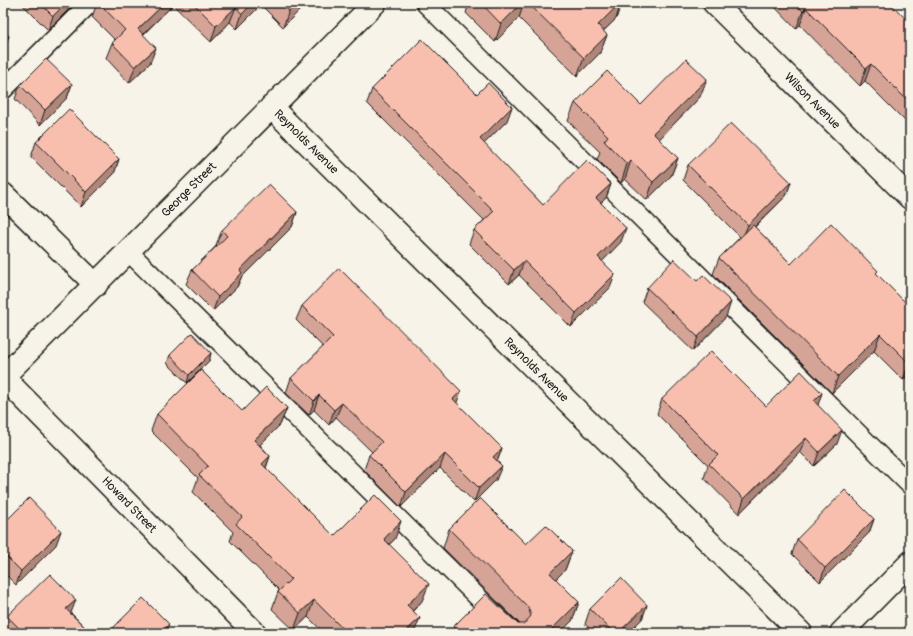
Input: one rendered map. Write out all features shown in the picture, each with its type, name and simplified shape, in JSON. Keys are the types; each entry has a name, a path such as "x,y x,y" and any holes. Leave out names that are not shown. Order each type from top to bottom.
{"street":[{"name":"George Street","path":"3,377 375,3"},
{"name":"Wilson Avenue","path":"714,3 910,198"},
{"name":"Reynolds Avenue","path":"271,107 801,633"},
{"path":"3,194 96,285"},
{"name":"Howard Street","path":"3,377 255,633"},
{"path":"841,633 910,563"}],"lane":[{"path":"3,90 90,3"},
{"path":"425,3 910,485"},
{"path":"129,252 514,633"}],"building":[{"path":"40,3 66,3 53,16"},
{"path":"99,3 165,3 138,29 156,48 135,67 112,43 125,30"},
{"path":"193,3 253,3 242,14 236,7 216,26"},
{"path":"280,3 297,3 289,11"},
{"path":"481,3 522,3 501,24"},
{"path":"528,3 620,3 598,25 607,35 584,58"},
{"path":"795,3 890,3 908,21 910,18 910,103 871,64 866,68 806,8 803,11"},
{"path":"3,30 9,36 3,41"},
{"path":"422,39 477,94 488,83 512,107 480,139 543,205 587,160 611,184 596,198 626,228 598,257 615,274 576,313 524,261 514,270 474,230 494,211 372,89"},
{"path":"46,59 72,84 45,110 20,85"},
{"path":"686,59 707,79 653,133 678,158 653,182 631,160 627,164 604,141 608,136 575,103 607,71 641,105"},
{"path":"69,109 119,159 86,192 36,142"},
{"path":"731,123 791,182 748,225 688,165"},
{"path":"269,184 297,212 240,270 242,273 218,297 192,270 227,236 222,230"},
{"path":"831,223 878,271 876,273 910,307 910,363 880,334 838,376 719,258 753,225 791,264"},
{"path":"674,259 697,281 703,275 731,302 698,337 647,288"},
{"path":"339,268 461,391 453,399 502,448 493,457 502,466 479,488 445,454 406,492 369,455 382,442 342,403 334,410 319,395 314,401 291,378 333,337 302,306"},
{"path":"192,333 211,353 189,375 170,355"},
{"path":"711,351 766,406 801,371 822,393 814,401 842,430 819,452 806,438 744,499 709,464 718,455 662,399"},
{"path":"201,370 242,411 266,387 287,408 254,440 270,456 262,464 334,536 375,495 401,521 384,539 429,584 407,605 420,618 404,633 347,633 314,600 300,613 278,592 291,579 236,524 242,517 199,475 208,466 157,414"},
{"path":"845,490 874,519 825,568 797,539"},
{"path":"29,498 61,531 21,571 3,553 3,524"},
{"path":"480,498 526,544 546,525 572,551 550,573 579,602 548,633 460,633 454,626 486,594 518,624 524,624 531,616 528,607 449,529"},
{"path":"50,574 76,600 66,609 91,633 24,633 7,616"},
{"path":"621,578 647,605 618,633 614,633 590,609"},
{"path":"143,598 169,624 161,633 108,633"}]}
